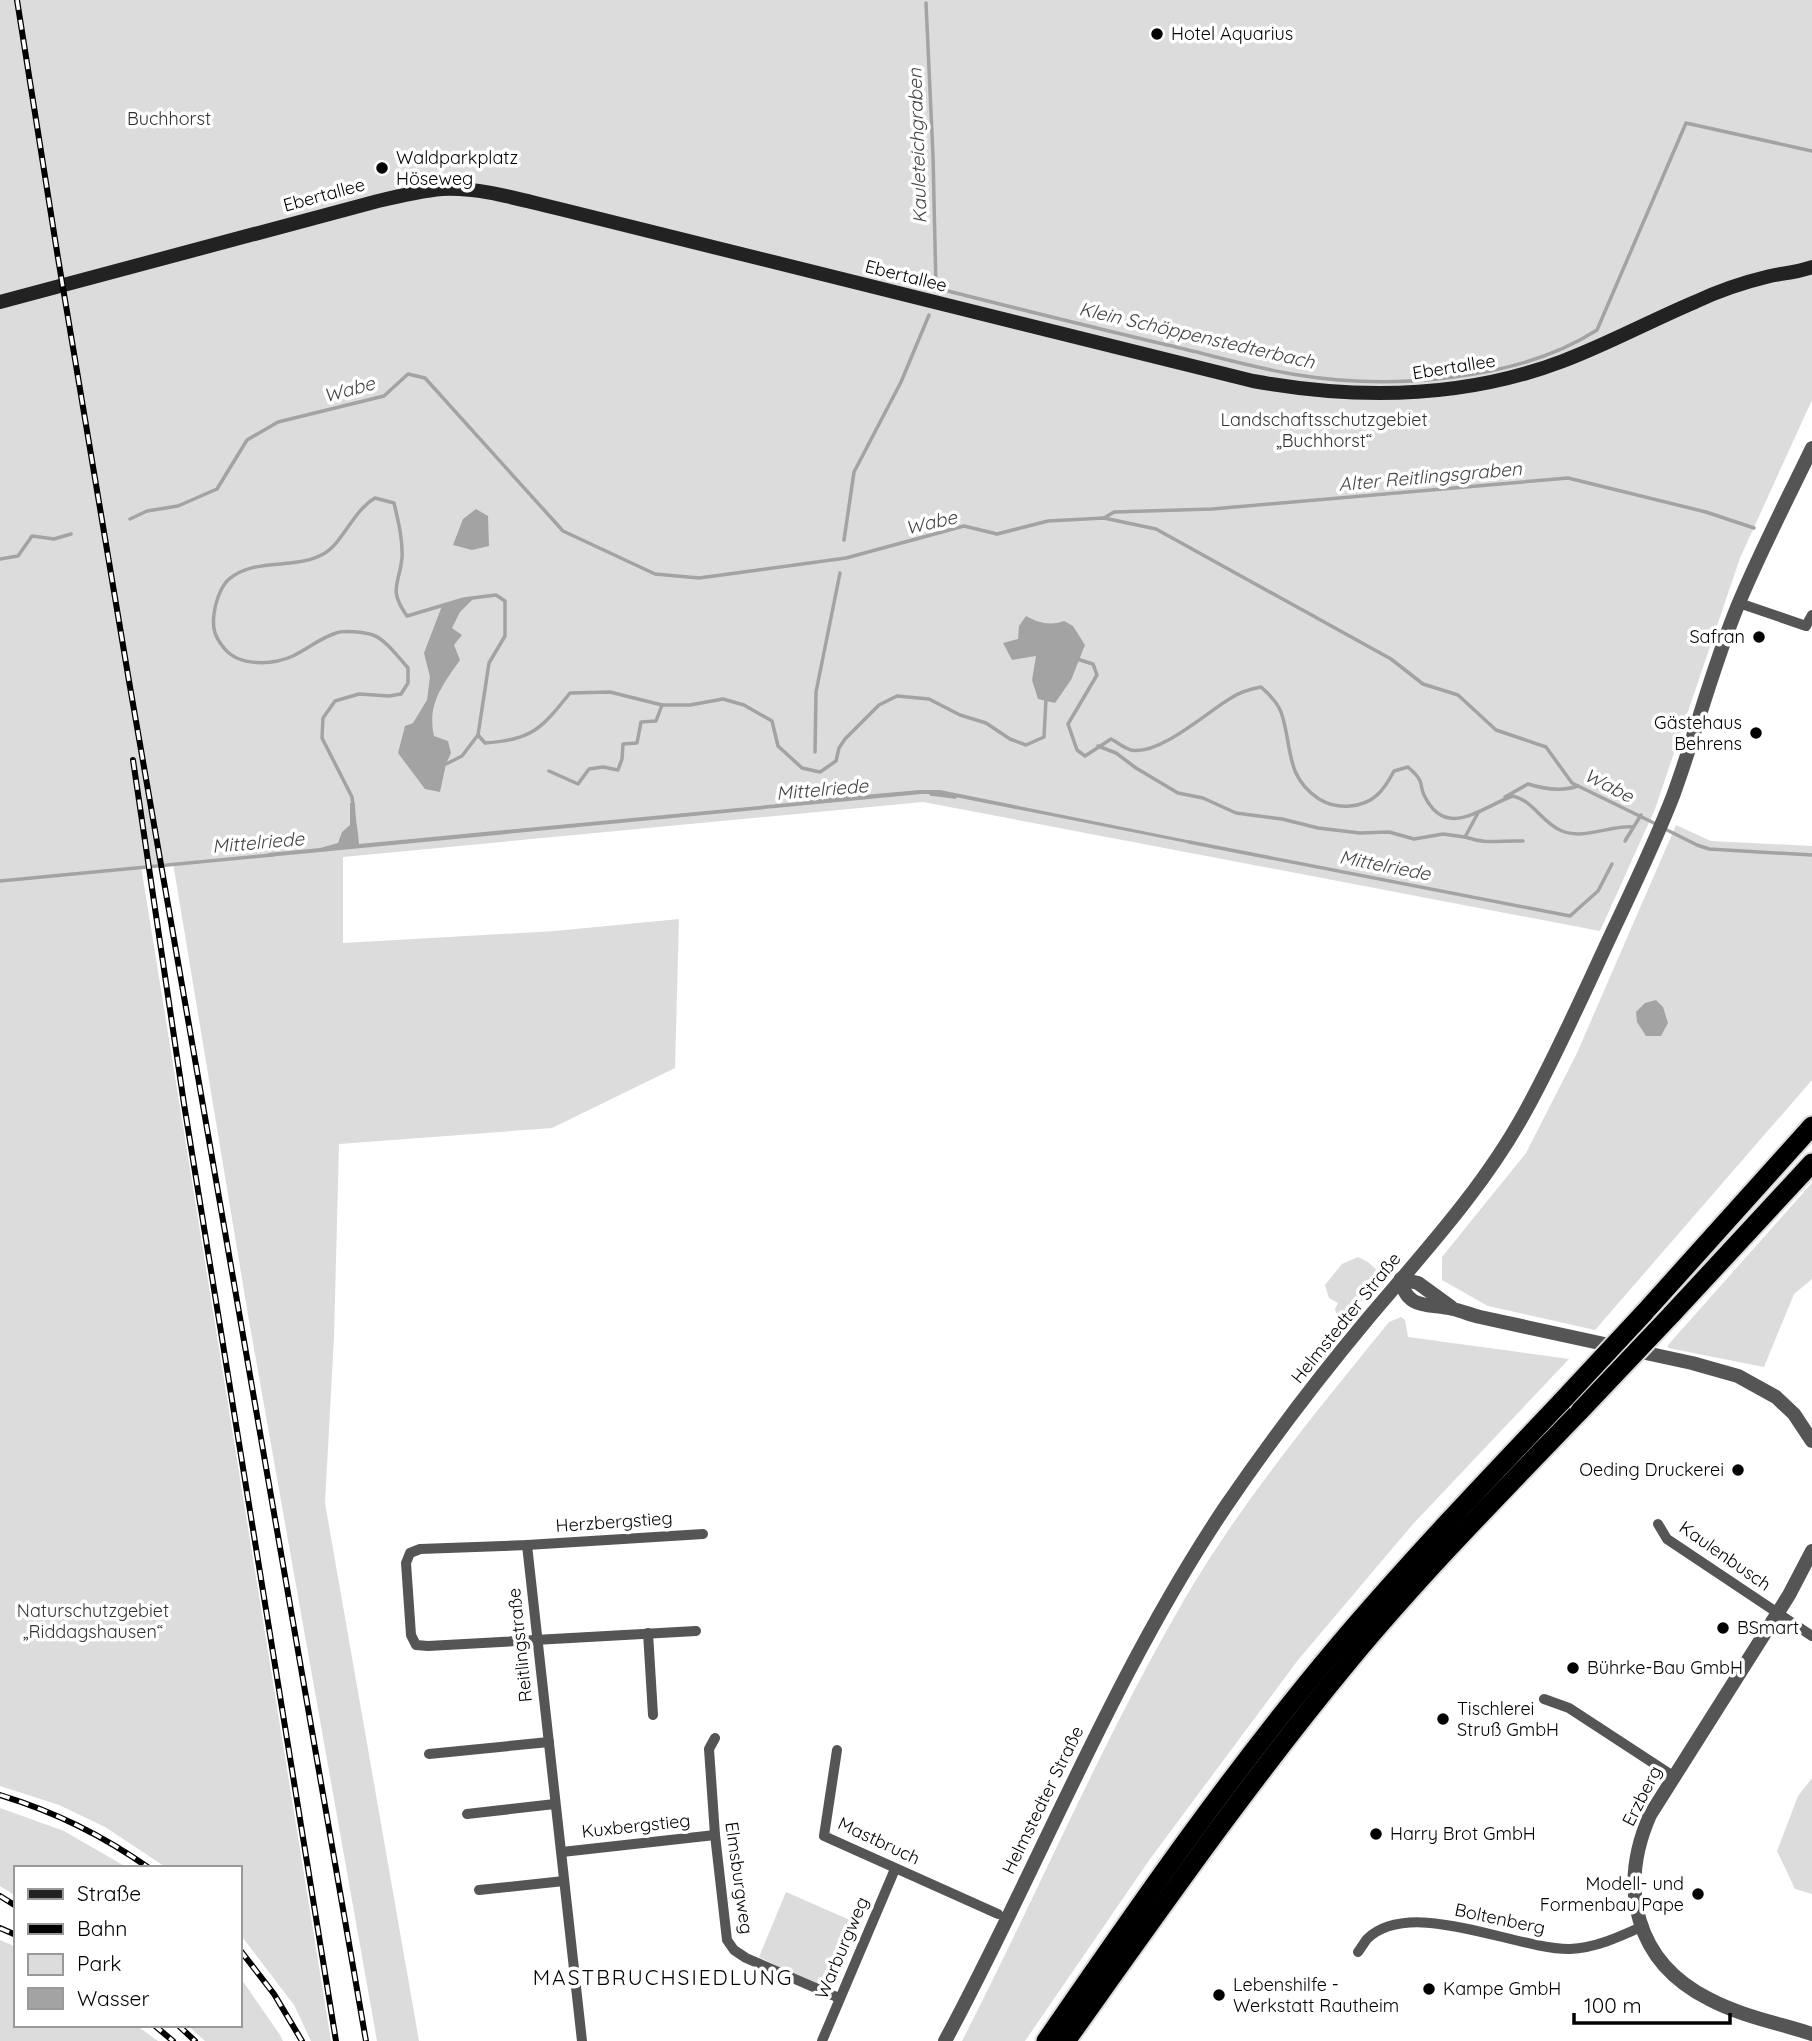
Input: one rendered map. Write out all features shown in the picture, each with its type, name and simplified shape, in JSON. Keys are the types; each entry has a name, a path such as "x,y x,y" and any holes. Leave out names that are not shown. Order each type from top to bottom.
{"highway":[{"path":"1046,2041 1218,1800 1336,1648 1812,1126"},
{"path":"1066,2041 1225,1820 1350,1660 1429,1571 1812,1163"}],"main road":[{"name":"Ebertallee","path":"0,302 378,201 425,191 459,190 495,194 564,210 1241,379 1319,392 1381,395 1466,387 1524,374 1563,362 1721,292 1770,276 1807,271"}],"street":[{"name":"Helmstedter Straße","path":"945,2041 995,1945 1102,1722 1167,1601 1224,1510 1264,1453 1347,1344 1460,1208 1512,1134 1550,1063 1672,799 1712,673 1739,603 1812,448"},
{"path":"1739,603 1806,626 1812,615"},
{"path":"1401,1279 1419,1283 1452,1308 1480,1317 1692,1363 1738,1376 1776,1397 1794,1414 1812,1441"},
{"name":"Kaulenbusch","path":"1658,1524 1667,1539 1812,1636"},
{"name":"Herzbergstieg","path":"537,1641 416,1645 411,1635 406,1563 410,1553 421,1549 703,1534"},
{"name":"Reitlingstraße","path":"527,1545 582,2041"},
{"name":"Erzberg","path":"1812,1551 1777,1613 1650,1815 1635,1864 1634,1896 1641,1927 1659,1960 1672,1973 1701,1995 1727,2007 1812,2034"},
{"path":"537,1641 696,1631"},
{"path":"648,1633 653,1715"},
{"path":"1544,1699 1569,1708 1673,1776"},
{"name":"Elmsburgweg","path":"715,1738 709,1749 727,1941 746,1958 839,1998"},
{"path":"429,1754 549,1742"},
{"name":"Mastbruch","path":"837,1750 824,1836 998,1914"},
{"path":"467,1814 555,1804"},
{"name":"Kuxbergstieg","path":"562,1852 715,1835"},
{"name":"Warburgweg","path":"822,2041 895,1869"},
{"path":"479,1890 564,1881"},
{"name":"Boltenberg","path":"1358,1952 1368,1938 1402,1923 1457,1926 1545,1948 1572,1949 1597,1944 1641,1927"}],"green space":[{"name":"Landschaftsschutzgebiet „Buchhorst“","path":"0,0 1812,0 1812,400 1740,558 1655,809 1600,931 923,802 343,857 343,943 555,931 679,919 675,1068 552,1128 339,1144 334,1337 325,1503 419,2041 377,2041 248,1315 173,863 141,866 331,2041 311,2041 294,2005 242,1937 242,1866 164,1866 105,1827 59,1805 0,1786"},
{"path":"1676,825 1711,841 1812,846 1812,1080 1595,1330 1488,1306 1442,1280 1442,1257 1526,1153 1577,1053"},
{"path":"1812,1183 1812,1279 1794,1294 1764,1367 1668,1348 1668,1345"},
{"path":"1358,1257 1382,1275 1340,1328 1335,1309 1338,1303 1329,1298 1325,1285 1342,1264"},
{"path":"1401,1317 1405,1320 1408,1337 1569,1359 1413,1524 1298,1660 1150,1859 1025,2041 962,2041 1097,1764 1184,1600 1230,1527 1281,1457 1389,1322"},
{"path":"1812,1778 1812,1894 1795,1889 1777,1851 1798,1796"},
{"path":"0,1808 64,1831 125,1866 14,1866 14,1895 0,1886"},
{"path":"786,1892 859,1924 832,1984 823,1987 759,1957"},
{"path":"0,1940 14,1946 14,2027 139,2027 158,2041 0,2041"},
{"path":"242,1980 283,2041 205,2041 189,2027 242,2027"}],"water":[{"path":"476,509 488,516 489,546 472,550 453,545 463,519"},
{"path":"474,598 460,612 452,628 462,635 454,645 460,660 434,705 434,736 448,741 451,753 440,792 425,789 398,753 405,726 413,723 427,700 430,677 424,653 442,606"},
{"path":"1026,616 1045,623 1064,621 1073,626 1085,645 1071,680 1055,703 1038,699 1032,680 1036,656 1012,660 1003,643 1018,639 1019,626"},
{"path":"940,790 1192,841 1192,844 940,794 921,794 268,857 268,853 320,848 338,843 342,832 350,825 350,803 355,803 359,844 810,801 812,795 817,795 818,799"},
{"path":"1656,1000 1663,1007 1668,1023 1661,1036 1646,1036 1637,1022 1636,1012 1645,1003"}],"waterway":[{"name":"Klein Schöppenstedterbach","path":"926,3 936,288 1247,365 1298,375 1372,381 1452,377 1492,371 1530,361 1565,347 1597,330 1686,123 1812,151"},
{"name":"Kauleteichgraben","path":"844,540 854,472 901,382 929,315"},
{"name":"Wabe","path":"130,519 147,511 178,506 217,489 247,440 278,422 384,396 408,374 425,378 563,531 655,574 699,578 846,558 964,526 997,534 1048,521 1104,518 1156,529 1391,659 1423,684 1458,695 1496,730 1546,747 1572,783 1658,825"},
{"name":"Alter Reitlingsgraben","path":"1104,518 1114,512 1212,509 1568,478 1706,512 1754,528"},
{"path":"353,806 352,797 322,738 323,718 335,701 359,694 401,694 408,683 408,668 378,637 349,632 330,635 285,659 257,663 238,659 218,640 213,619 218,596 228,580 250,568 301,561 325,553 337,542 360,511 375,498 394,503 402,551 396,593 407,616 464,599 496,595 505,601 505,636 489,663 478,735 462,756 446,764"},
{"name":"Wabe","path":"0,559 18,556 32,536 54,539 71,534"},
{"name":"Kauleteichgraben","path":"815,752 816,692 840,573"},
{"path":"1077,659 1093,664 1097,675 1068,724 1077,750 1085,756 1111,739 1131,750 1155,746 1169,740 1234,696 1261,687 1281,712 1291,760 1300,780 1308,790 1327,803 1346,806 1366,802 1382,790 1394,771 1408,767 1421,782 1423,793 1433,809 1443,816 1465,817 1513,796 1527,802 1549,823 1562,831 1579,834 1633,827"},
{"path":"478,735 485,743 525,735 543,724 570,693 610,692 662,705 690,705 723,699 744,705 772,721 778,746 802,768 820,772 836,761 839,748 845,739 879,705 897,696 929,699 960,715 986,723 1010,739 1026,745 1044,737 1046,699"},
{"path":"549,771 578,784 589,769 603,767 618,770 623,744 637,743 641,722 656,721 662,705"},
{"path":"1098,746 1116,753 1178,793 1203,798 1236,813 1282,819 1318,828 1360,833 1389,832 1414,839 1443,834 1465,837 1478,813"},
{"path":"1505,797 1528,784 1553,789 1578,786"},
{"name":"Mittelriede","path":"931,794 955,797"},
{"name":"Mittelriede","path":"1625,841 1641,815"},
{"name":"Wabe","path":"1665,829 1709,849 1812,855"},
{"path":"1465,837 1488,842 1523,841"},
{"name":"Mittelriede","path":"1189,842 1570,916 1598,891 1612,864"},
{"name":"Mittelriede","path":"0,881 272,855"}],"railway":[{"path":"17,0 129,681 366,2041"},
{"path":"133,760 184,1104 336,2041"},
{"path":"0,1795 77,1826 114,1845 146,1866"},
{"path":"0,1896 14,1905"},
{"path":"0,1928 14,1934"},
{"path":"242,1953 274,1994 302,2041"},
{"path":"156,2027 173,2041"},
{"path":"180,2027 195,2041"}],"place":[{"name":"Hotel Aquarius","path":"1157,34"},
{"name":"Waldparkplatz Höseweg","path":"382,168"},
{"name":"Safran","path":"1759,637"},
{"name":"Gästehaus Behrens","path":"1756,733"},
{"name":"Oeding Druckerei","path":"1738,1470"},
{"name":"BSmart","path":"1723,1628"},
{"name":"Bührke-Bau GmbH","path":"1573,1668"},
{"name":"Tischlerei Struß GmbH","path":"1443,1719"},
{"name":"Harry Brot GmbH","path":"1376,1834"},
{"name":"Modell- und Formenbau Pape","path":"1698,1894"},
{"name":"Kampe GmbH","path":"1429,1989"},
{"name":"Lebenshilfe - Werkstatt Rautheim","path":"1219,1995"}],"district":[{"name":"MASTBRUCHSIEDLUNG","path":"663,1978"}],"park label":[{"name":"Buchhorst","path":"169,119"},
{"name":"Naturschutzgebiet „Riddagshausen“","path":"93,1621"}]}
